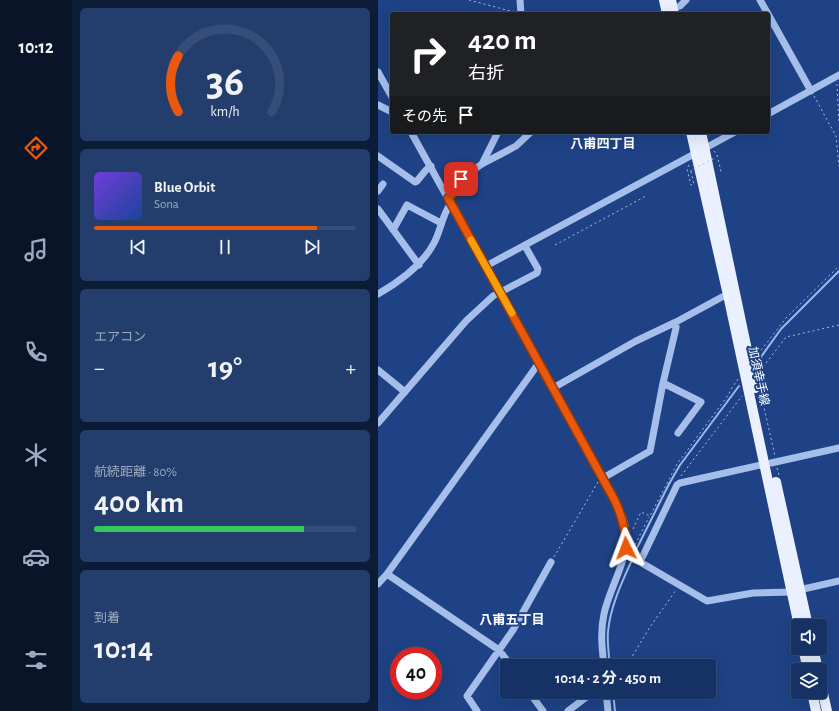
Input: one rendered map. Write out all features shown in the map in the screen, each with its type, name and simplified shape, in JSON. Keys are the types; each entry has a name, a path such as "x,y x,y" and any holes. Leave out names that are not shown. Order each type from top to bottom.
{"main road":[{"path":"664,0 671,9"},
{"name":"加須幸手線","path":"692,134 705,151 728,295 749,393 770,462"},
{"name":"加須幸手線","path":"701,134 770,462 795,591 796,619"},
{"name":"加須幸手線","path":"795,591 805,619"},
{"path":"813,699 816,711"},
{"path":"824,699 826,711"}],"street":[{"path":"520,0 521,12"},
{"path":"671,9 680,6 686,0"},
{"path":"760,0 767,12"},
{"path":"770,18 811,91"},
{"path":"378,72 390,93"},
{"path":"770,113 838,78"},
{"path":"378,105 390,111"},
{"path":"412,134 620,510 626,532 627,556 604,613 601,634 603,659"},
{"path":"482,164 497,134"},
{"path":"378,294 418,265 434,243 449,201 461,179 482,164 516,146 529,134"},
{"path":"486,266 705,151 732,134"},
{"path":"378,156 415,182 430,166"},
{"path":"378,191 383,184"},
{"path":"393,230 407,205 441,223"},
{"path":"378,209 418,265"},
{"path":"378,423 466,321 493,296 537,273 538,269 525,246"},
{"path":"553,388 636,341 728,295"},
{"path":"603,478 650,451 662,383 676,328 676,322"},
{"path":"378,584 387,574 536,367 540,364"},
{"path":"378,370 404,392"},
{"path":"662,383 701,402 678,433"},
{"path":"638,561 677,485 680,483 839,448"},
{"path":"627,556 707,601 753,593 795,591 839,581"},
{"path":"477,711 467,696 513,630 551,562"},
{"path":"387,574 499,650 506,659"},
{"path":"534,699 543,711"},
{"path":"568,711 584,699"},
{"path":"607,699 608,711"}],"path":[{"path":"469,0 514,12"},
{"path":"838,78 839,124"},
{"path":"811,91 836,136 839,166"},
{"path":"688,167 687,169 691,185 694,184 691,170 715,158 718,172 721,171 717,155 705,151"},
{"path":"555,245 646,196"},
{"path":"588,222 590,226"},
{"path":"755,355 786,318 839,266"},
{"path":"752,375 759,372 786,337 839,325"},
{"path":"633,549 677,464 729,394 736,381 741,378"},
{"path":"761,392 770,462"},
{"path":"680,483 680,477 711,435 741,397 749,393"},
{"path":"551,562 598,482 603,478"},
{"path":"626,532 633,529 641,512 650,516"},
{"path":"631,659 650,627 680,585"}],"waterway":[{"path":"758,361 781,329 839,271"},
{"path":"633,556 680,465 739,386"},
{"path":"609,659 608,632 611,613 632,560"},
{"path":"614,699 615,711"}],"slow traffic":[{"path":"471,240 512,313"}],"district":[{"name":"八甫四丁目","path":"603,144"},
{"name":"八甫五丁目","path":"512,620"}],"route":[{"path":"461,179 452,195 448,198 620,510 625,525 626,548"}]}
